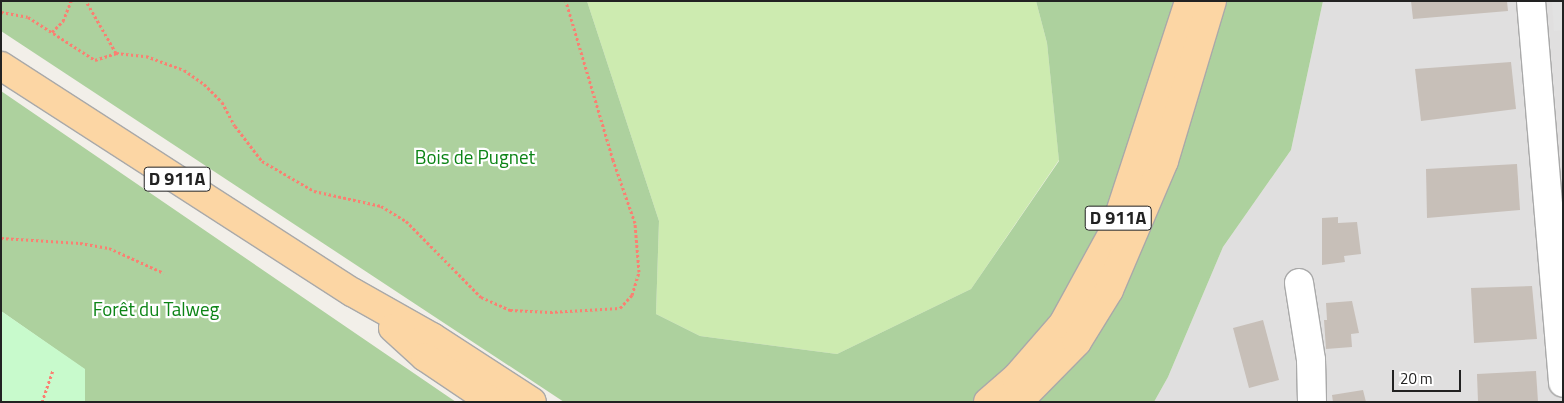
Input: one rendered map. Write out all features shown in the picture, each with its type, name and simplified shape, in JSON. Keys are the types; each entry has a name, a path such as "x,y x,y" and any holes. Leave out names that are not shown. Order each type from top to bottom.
{"main road":[{"name":"D 911A","path":"988,402 1016,378 1063,324 1114,231 1189,1"},
{"name":"D 911A","path":"1018,402 1077,342 1109,290 1164,160 1212,1"},
{"name":"D 911A","path":"1,66 352,292 432,337 532,402"},
{"name":"D 911A","path":"352,292 425,357 492,402"}],"street":[{"path":"1531,1 1563,383"},
{"path":"1299,283 1311,360 1312,402"}],"path":[{"path":"52,32 63,22 71,1"},
{"path":"86,1 116,53"},
{"path":"1,12 28,17 95,60 116,53 146,56 184,70 204,84 222,102 235,126 262,161 314,191 381,206 406,221 481,297 510,310 577,312 620,308 632,295 639,272 635,223 613,160 566,1"},
{"path":"1,238 80,243 109,248 140,259 164,273"},
{"path":"42,402 53,370"}],"shaded area":[{"path":"1323,1 1563,1 1563,402 1154,402 1168,377 1223,247 1291,150"},
{"path":"1552,1 1563,1 1563,30 1554,31"}],"green space":[{"name":"Bois de Pugnet","path":"1,1 587,1 659,221 656,314 700,336 837,354 971,289 1059,161 1047,43 1036,1 1323,1 1291,150 1223,247 1168,377 1154,402 564,402 1,31"},
{"path":"587,1 1036,1 1047,43 1059,160 971,289 837,354 700,336 656,314 659,221"},
{"name":"Forêt du Talweg","path":"1,91 456,402 85,402 84,369 1,311"},
{"path":"1,311 85,369 85,402 1,402"}],"building":[{"path":"1411,1 1507,1 1508,11 1413,19"},
{"path":"1511,62 1516,109 1421,121 1415,69"},
{"path":"1517,164 1520,210 1427,218 1426,169"},
{"path":"1338,217 1338,223 1357,222 1361,254 1344,256 1345,262 1322,265 1322,218"},
{"path":"1532,286 1537,339 1474,343 1471,288"},
{"path":"1352,301 1359,333 1351,334 1352,347 1326,349 1324,320 1327,320 1326,303"},
{"path":"1263,320 1279,380 1249,388 1233,328"},
{"path":"1536,371 1538,402 1478,402 1477,374"},
{"path":"1363,390 1366,402 1333,402 1332,395"}]}
